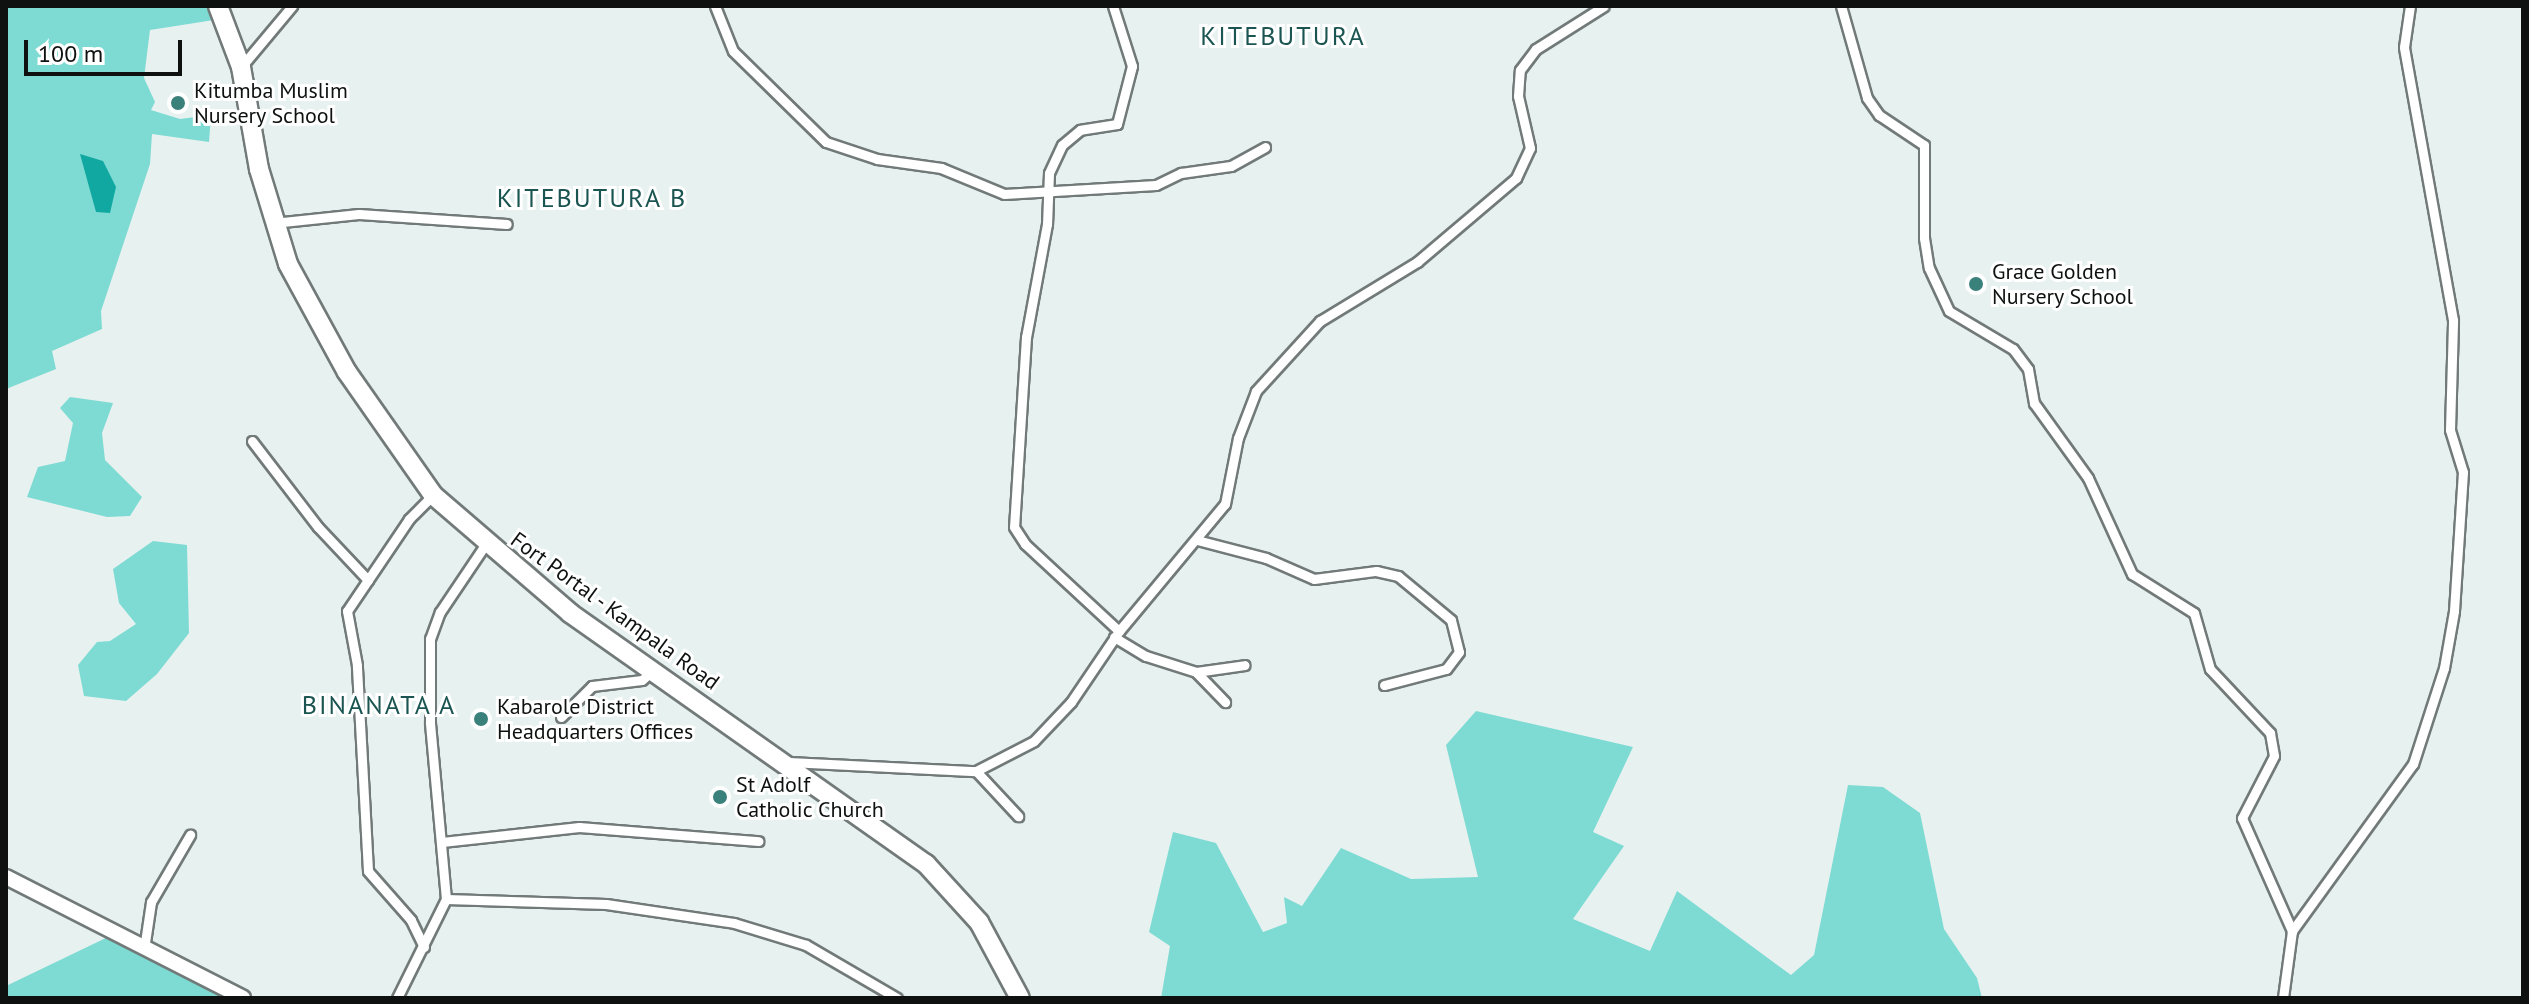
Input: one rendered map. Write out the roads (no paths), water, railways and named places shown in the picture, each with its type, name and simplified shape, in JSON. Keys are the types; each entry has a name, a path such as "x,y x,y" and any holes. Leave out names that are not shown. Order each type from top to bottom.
{"highway":[{"name":"Fort Portal - Kampala Road","path":"218,6 241,67 273,223 326,336 433,495 485,545 570,613 936,873 979,922 1020,998"}],"street":[{"path":"241,67 292,6"},
{"path":"715,6 733,51 826,142 877,159 941,168 1004,194 1156,185 1181,173 1231,166 1265,147"},
{"path":"1113,6 1132,66 1117,124 1080,130 1062,145 1053,159 1047,193 1047,224 1026,337 1014,527 1025,544 1117,634 1146,656 1196,672 1245,665"},
{"path":"782,761 976,771 1021,749 1049,727 1117,634 1225,504 1238,438 1256,391 1320,321 1417,262 1516,178 1530,148 1518,96 1520,70 1536,49 1604,6"},
{"path":"1841,6 1867,98 1879,115 1924,145 1924,238 1929,268 1949,311 2013,349 2028,369 2034,403 2088,478 2132,574 2194,613 2210,669 2270,733 2274,756 2242,818 2292,931"},
{"path":"2283,998 2292,931 2413,764 2444,668 2454,611 2463,472 2450,430 2453,320 2404,47 2410,6"},
{"path":"273,223 359,214 507,224"},
{"path":"252,441 318,527 368,580"},
{"path":"424,947 411,920 368,871 357,665 347,611 409,519 433,495"},
{"path":"1197,540 1266,558 1314,579 1376,571 1398,576 1451,620 1459,652 1454,665 1384,685"},
{"path":"397,998 446,899 430,722 430,639 440,612 485,545"},
{"path":"561,717 592,686 642,680 653,670"},
{"path":"1196,672 1225,702"},
{"path":"976,771 1018,816"},
{"path":"442,842 579,827 758,841"},
{"path":"144,949 151,902 190,835"},
{"path":"6,877 243,998"},
{"path":"446,899 606,904 734,923 806,945 897,998"}],"place":[{"name":"Kitumba Muslim Nursery School","path":"178,103"},
{"name":"Grace Golden Nursery School","path":"1976,284"},
{"name":"Kabarole District Headquarters Offices","path":"481,719"},
{"name":"St Adolf Catholic Church","path":"720,797"}],"district":[{"name":"KITEBUTURA","path":"1283,36"},
{"name":"KITEBUTURA B","path":"592,198"},
{"name":"BINANATA A","path":"379,705"}]}
